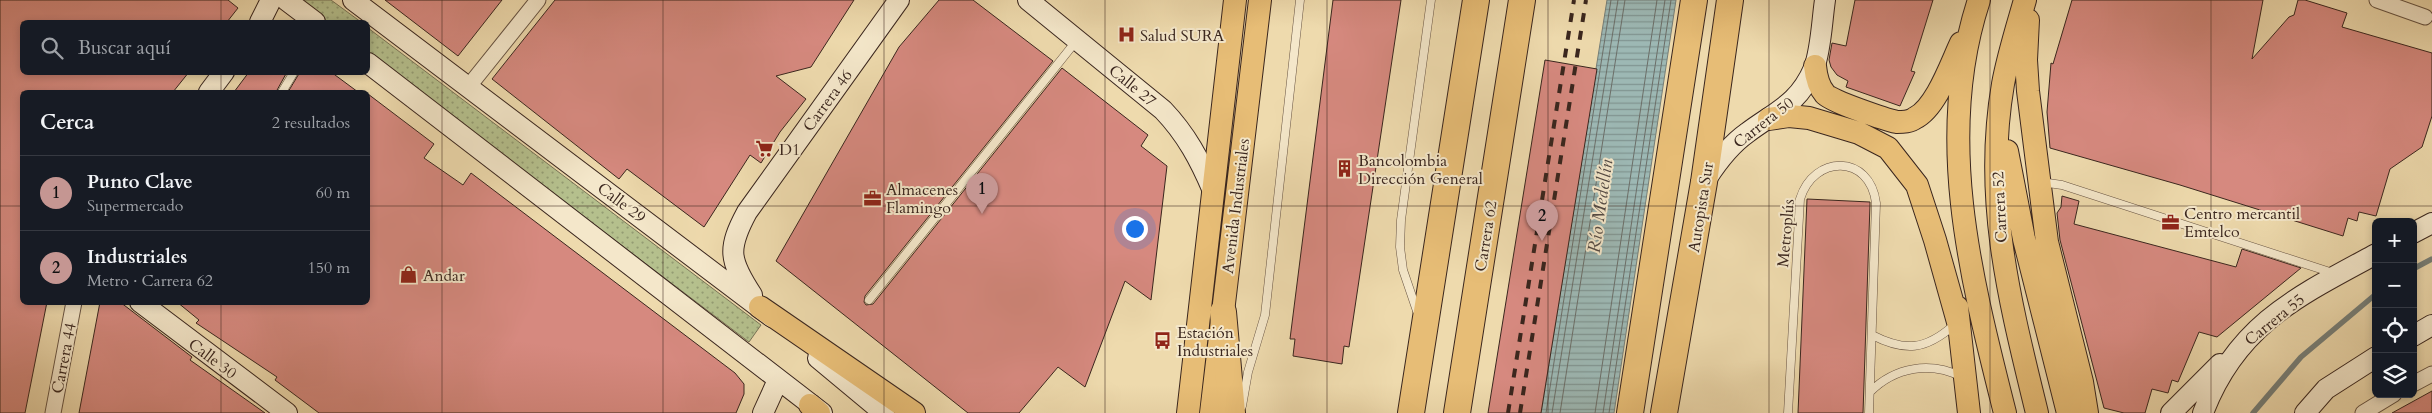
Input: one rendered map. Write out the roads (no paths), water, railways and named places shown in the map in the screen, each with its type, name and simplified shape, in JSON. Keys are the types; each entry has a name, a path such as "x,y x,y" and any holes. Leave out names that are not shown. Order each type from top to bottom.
{"highway":[{"path":"1411,413 1476,0"},
{"name":"Carrera 62","path":"1457,413 1522,0"},
{"path":"1630,413 1694,0"},
{"name":"Autopista Sur","path":"1664,413 1704,182 1730,0"},
{"path":"1222,312 1232,413"}],"main road":[{"name":"Avenida Industriales","path":"1188,409 1235,0"},
{"name":"Avenida Industriales","path":"1211,413 1260,0"},
{"name":"Carrera 52","path":"1979,0 1972,22 1956,131 1958,172 1966,242 2005,413"},
{"name":"Carrera 52","path":"2025,0 2010,54 2000,112 1996,155 1998,229 2008,290 2037,413"},
{"path":"2030,0 2026,60 2046,242 2066,360 2068,413"},
{"path":"1815,66 1817,81 1826,96 1885,119 1905,122 1916,118 1924,112 1933,99 1972,22"},
{"path":"2000,112 2024,239 2066,360 2087,413"},
{"path":"1769,119 1789,116 1809,118 1859,133 1888,148 1916,185 1935,240 1958,322"},
{"path":"1956,131 1952,189 1952,232 1958,322 1969,413"},
{"path":"760,307 914,413"}],"street":[{"path":"261,20 271,0"},
{"path":"286,0 313,20"},
{"name":"Calle 29","path":"353,0 760,307 884,413"},
{"path":"469,86 538,0"},
{"name":"Carrera 46","path":"760,307 735,265 733,250 735,235 747,212 898,0"},
{"name":"Calle 27","path":"1028,0 1163,110 1179,127 1199,160 1213,191"},
{"name":"Carrera 50","path":"1704,182 1721,157 1734,143 1769,119 1802,90 1815,66 1825,0"},
{"name":"Carrera 52","path":"1972,0 1972,22"},
{"path":"2377,0 2425,18"},
{"path":"370,65 817,410"},
{"path":"210,90 222,75"},
{"path":"2417,231 2432,223"},
{"name":"Carrera 55","path":"2203,413 2220,373 2237,349 2255,331 2289,305 2372,256"},
{"name":"Carrera 44","path":"52,413 73,305"},
{"name":"Calle 30","path":"144,305 287,413"},
{"path":"2417,334 2432,325"},
{"path":"2170,413 2196,386 2237,349"},
{"path":"2305,413 2326,389 2372,360"},
{"path":"2417,382 2432,374"},
{"path":"763,413 778,380"},
{"path":"2363,413 2387,398"}],"lane":[{"path":"1241,413 1248,372 1265,315 1300,0"},
{"path":"1424,330 1403,270 1400,247 1401,220 1431,0"},
{"path":"869,300 1077,40"},
{"path":"283,90 292,75"},
{"name":"Metroplús","path":"1788,413 1800,200 1811,178 1821,170 1832,166 1845,166 1858,171 1868,179 1875,190 1869,413"},
{"path":"2038,177 2039,182 2062,185 2338,275"},
{"path":"1872,335 1884,341 1907,347 1921,346 1933,341 1958,322"},
{"path":"1870,392 1879,383 1902,370 1926,368 1948,370 1964,379"}],"water":[{"name":"Río Medellín","path":"1607,0 1676,0 1614,413 1541,413"}],"waterway":[{"path":"2417,267 2432,259"},
{"path":"2253,413 2301,357 2372,297"}],"railway":[{"path":"1508,413 1574,0"},
{"path":"1520,413 1586,0"}],"place":[{"name":"Salud SURA","path":"1126,35"},
{"name":"D1","path":"765,149"},
{"name":"Bancolombia Dirección General","path":"1344,169"},
{"name":"Almacenes Flamingo","path":"872,198"},
{"name":"Punto Clave","path":"982,214"},
{"name":"Centro mercantil Emtelco","path":"2170,222"},
{"name":"Industriales","path":"1542,241"},
{"name":"Andar","path":"409,275"},
{"name":"Estación Industriales","path":"1163,341"}]}
